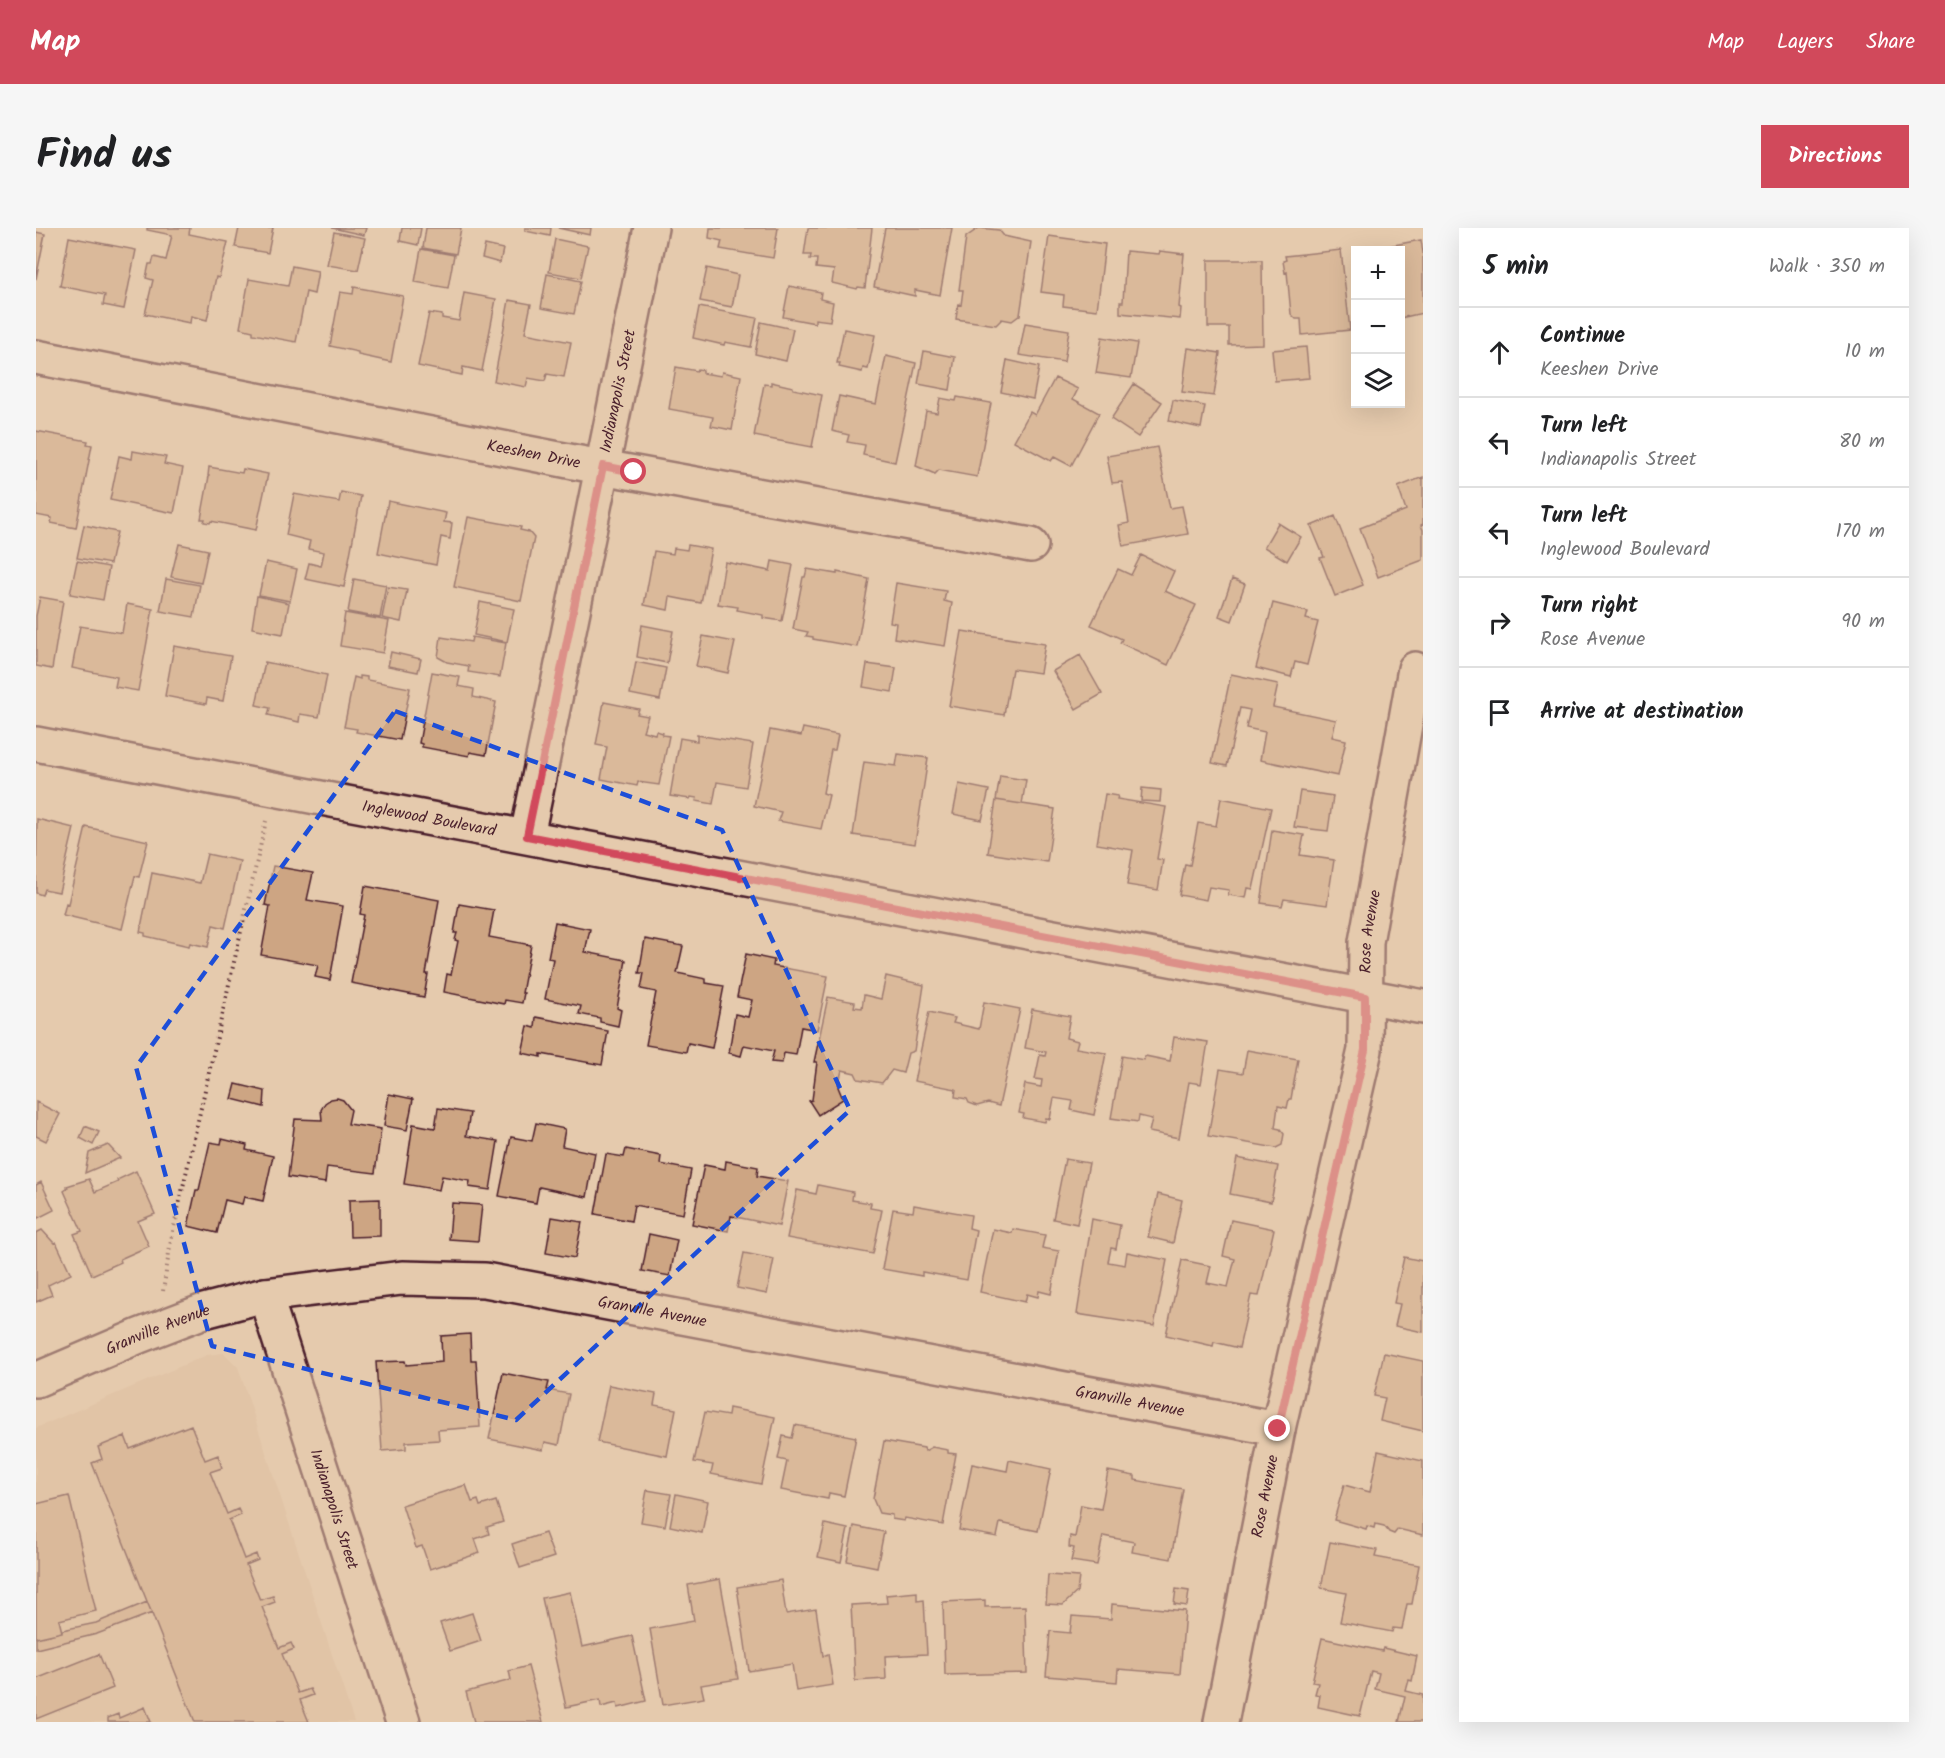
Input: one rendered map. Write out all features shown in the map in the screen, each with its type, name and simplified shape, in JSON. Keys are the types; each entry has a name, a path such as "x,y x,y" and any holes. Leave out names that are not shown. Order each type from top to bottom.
{"street":[{"name":"Indianapolis Street","path":"527,836 651,228"},
{"name":"Keeshen Drive","path":"36,357 603,466 1031,545"},
{"name":"Rose Avenue","path":"1221,1722 1278,1429 1365,1050 1366,942 1415,669"},
{"name":"Inglewood Boulevard","path":"36,744 1423,1007"},
{"name":"Granville Avenue","path":"36,1380 204,1311 265,1295 402,1278 485,1280 1278,1429"},
{"name":"Indianapolis Street","path":"265,1295 403,1722"}],"path":[{"path":"162,1294 171,1240 274,788"}],"highlighted area":[{"path":"395,711 722,830 850,1110 516,1420 212,1346 136,1067"}],"shaded area":[{"path":"224,1353 238,1367 354,1722 36,1722 36,1428 207,1355"}],"building":[{"path":"147,228 190,228 189,234 228,242 219,278 216,277 207,320 191,316 190,323 145,314 153,280 146,278 149,264 152,264 154,257 166,260 172,235 147,230"},
{"path":"239,228 273,228 268,253 235,247"},
{"path":"332,228 366,228 364,235"},
{"path":"402,228 421,228 418,245 400,241"},
{"path":"426,228 461,228 456,254 423,248"},
{"path":"525,228 551,228 550,236 525,231"},
{"path":"558,228 591,228 590,235"},
{"path":"710,228 778,228 773,258 720,249 722,241 709,238"},
{"path":"808,228 872,228 865,288 858,287 857,289 832,283 834,270 816,268 817,259 810,259 811,255 804,255"},
{"path":"885,228 952,228 940,295 915,290 915,296 874,287"},
{"path":"979,228 999,230 1004,236 1031,242 1020,315 1012,321 1002,319 996,325 956,319 963,290 959,290 966,237"},
{"path":"36,232 45,234 36,279"},
{"path":"334,232 365,238 358,270 327,265"},
{"path":"1049,236 1105,244 1097,310 1063,306 1064,295 1041,292"},
{"path":"69,237 136,250 124,309 103,305 105,295 60,286"},
{"path":"555,239 588,246 581,278 549,272"},
{"path":"1421,240 1423,313 1405,317 1405,246 1389,246"},
{"path":"485,245 503,249 500,263 482,258"},
{"path":"421,249 454,255 448,288 415,282"},
{"path":"1341,250 1350,330 1302,335 1301,319 1296,319 1291,314 1287,272 1285,273 1283,261 1286,260 1285,256"},
{"path":"1126,251 1184,254 1180,319 1120,313 1120,302 1123,302"},
{"path":"1208,260 1262,260 1263,344 1229,345 1229,327 1208,327"},
{"path":"292,266 318,271 314,294 306,292 296,342 253,334 253,331 240,328 249,279 288,286"},
{"path":"707,268 738,275 732,307 700,301"},
{"path":"547,274 581,281 574,314 541,308"},
{"path":"789,286 821,292 820,299 833,302 830,321 815,319 815,323 783,317"},
{"path":"354,287 403,296 391,362 330,346 340,292 353,294"},
{"path":"464,293 496,299 482,371 463,367 462,375 418,366 429,313 459,321"},
{"path":"509,300 531,304 525,333 571,342 564,377 547,374 545,381 528,378 526,387 494,381"},
{"path":"699,307 757,318 751,347 725,342 724,345 693,338"},
{"path":"761,322 793,329 786,361 755,354"},
{"path":"1025,323 1069,330 1064,362 1019,355"},
{"path":"844,329 875,335 868,369 863,368 862,372 839,367 840,363 837,363"},
{"path":"1102,337 1137,343 1131,378 1096,373"},
{"path":"1306,347 1309,378 1275,381 1272,350"},
{"path":"1188,348 1220,353 1214,396 1182,392"},
{"path":"924,351 955,357 950,390 918,384"},
{"path":"886,356 916,363 895,462 863,455 865,445 847,442 849,435 832,431 839,396 876,404"},
{"path":"1007,360 1039,367 1033,399 1001,392"},
{"path":"676,367 703,370 703,373 721,376 722,372 741,376 732,430 711,426 713,417 669,409"},
{"path":"1055,378 1078,389 1073,399 1099,413 1071,466 1054,457 1051,461 1014,441 1030,412 1035,415"},
{"path":"771,382 822,395 812,447 754,436 764,384 771,385"},
{"path":"1134,384 1162,402 1138,437 1111,419"},
{"path":"957,397 991,403 977,477 939,470 935,474 916,466 926,411 937,413 940,398 956,401"},
{"path":"1173,400 1205,406 1201,428 1169,421"},
{"path":"36,431 88,441 87,444 92,445 76,528 51,523 52,518 36,515"},
{"path":"1157,447 1170,508 1182,506 1188,534 1123,546 1119,525 1129,523 1122,482 1112,483 1107,456"},
{"path":"133,451 166,457 164,464 183,468 174,513 110,500 119,456 132,459"},
{"path":"209,467 242,473 243,469 268,474 256,530 211,521 210,523 204,522 205,519 201,519"},
{"path":"1423,477 1423,524 1421,525 1423,560 1378,577 1360,528 1406,510 1398,487"},
{"path":"341,492 361,496 344,587 305,579 309,563 321,566 324,552 308,549 310,541 286,535 294,494 339,502"},
{"path":"388,501 446,513 444,522 452,523 450,539 441,537 436,565 378,553"},
{"path":"1335,516 1363,585 1335,596 1320,558 1324,557 1311,526"},
{"path":"468,517 521,527 520,530 529,532 534,538 521,601 454,587"},
{"path":"1278,523 1301,537 1287,561 1264,547"},
{"path":"84,525 117,532 110,564 77,558"},
{"path":"179,544 208,550 201,583 171,577"},
{"path":"688,545 711,549 701,603 670,597 668,610 644,605 654,551 673,554 674,548 687,550"},
{"path":"1141,555 1174,571 1165,591 1196,605 1168,665 1120,643 1122,639 1091,625 1118,569 1131,575"},
{"path":"77,561 109,567 103,600 70,594"},
{"path":"772,561 793,565 782,621 737,610 738,607 718,604 725,562 770,571"},
{"path":"266,562 297,569 290,601 259,595"},
{"path":"807,569 837,574 837,572 869,579 857,647 813,639 813,637 806,636 808,632 793,629 803,577"},
{"path":"166,579 200,585 194,617 160,611"},
{"path":"354,579 386,585 380,618 348,612"},
{"path":"1232,579 1245,584 1232,621 1219,616"},
{"path":"896,583 946,591 944,601 952,603 945,646 894,638 896,623 890,622"},
{"path":"388,587 407,590 401,622 382,618"},
{"path":"257,596 289,603 283,634 252,628"},
{"path":"40,597 63,601 52,669 36,666 36,616"},
{"path":"480,602 514,609 507,642 474,635"},
{"path":"1273,603 1308,612 1306,619 1318,622 1307,665 1295,662 1291,677 1256,668"},
{"path":"127,604 153,609 138,691 115,687 117,677 72,668 80,626 122,633"},
{"path":"345,613 389,621 383,653 340,646"},
{"path":"642,625 673,631 667,663 637,657"},
{"path":"962,631 1045,644 1040,673 1012,669 1004,715 949,706"},
{"path":"703,636 735,642 728,673 696,666"},
{"path":"441,637 471,642 472,637 506,643 500,677 468,672 469,666 447,662 438,657"},
{"path":"174,646 231,656 223,701 207,698 206,704 165,696"},
{"path":"391,652 421,659 418,672 388,666"},
{"path":"1080,655 1102,694 1076,709 1053,671"},
{"path":"265,662 327,675 319,717 300,714 299,722 268,715 270,708 256,705"},
{"path":"636,662 666,668 660,700 630,694"},
{"path":"867,664 896,668 892,692 863,687"},
{"path":"432,672 460,677 458,686 474,689 473,697 496,702 486,755 470,752 469,756 422,747 419,743"},
{"path":"1231,674 1278,684 1273,707 1336,720 1332,737 1346,740 1338,776 1260,760 1265,732 1246,728 1250,710 1240,708 1227,766 1212,763"},
{"path":"360,676 367,677 367,680 410,688 400,740 356,732 357,729 344,727 354,677 360,679"},
{"path":"604,702 639,709 637,714 648,716 643,731 655,734 656,731 669,736 659,785 638,782 637,786 601,779 607,747 596,745"},
{"path":"803,728 838,735 835,750 831,750 823,793 829,795 821,829 778,821 781,812 754,806 770,730 801,736"},
{"path":"697,735 753,744 746,787 717,782 713,804 696,801 697,798 670,796 680,738 697,741"},
{"path":"898,754 928,758 915,844 853,835 864,762 896,766"},
{"path":"1000,776 1026,780 1022,804 996,800"},
{"path":"959,784 989,790 982,820 953,814"},
{"path":"1142,788 1161,790 1160,802 1141,801"},
{"path":"1300,791 1333,796 1328,831 1294,827"},
{"path":"1105,794 1118,796 1117,799 1166,807 1157,859 1163,860 1158,890 1127,885 1133,850 1097,844"},
{"path":"1221,798 1271,808 1253,889 1248,888 1246,898 1228,895 1229,890 1209,887 1206,900 1179,895 1185,864 1190,865 1198,823 1216,826"},
{"path":"996,800 1055,809 1047,862 988,853"},
{"path":"37,819 74,828 59,892 44,889 42,895 36,893"},
{"path":"86,827 148,841 139,877 135,876 122,929 63,915 66,903 68,904"},
{"path":"1272,830 1304,835 1300,855 1334,860 1327,905 1284,899 1282,906 1261,903"},
{"path":"207,854 240,861 225,928 213,925 208,947 190,943 189,946 145,936 145,933 140,932 152,873 200,883"},
{"path":"273,866 313,873 307,900 343,906 330,980 315,977 318,965 261,955 270,906 265,905"},
{"path":"365,886 439,900 424,997 351,983 364,915 360,914"},
{"path":"459,904 494,910 489,937 531,945 522,1003 505,1000 504,1004 444,992 447,974 451,975 458,941 455,940 457,933 454,933"},
{"path":"555,922 590,929 585,952 626,960 617,1008 621,1010 618,1026 600,1022 600,1018 579,1014 581,1006 545,999 553,959 548,958"},
{"path":"645,939 683,946 677,973 706,979 706,983 724,986 712,1048 688,1043 686,1052 646,1045 656,992 641,989 644,973 639,973"},
{"path":"746,954 774,960 773,966 828,976 817,1030 801,1027 796,1055 784,1053 782,1063 771,1062 774,1051 744,1045 741,1056 729,1053 735,1014 748,1017 752,1000 737,997"},
{"path":"886,976 924,985 914,1051 908,1053 903,1073 892,1070 882,1083 858,1079 855,1073 842,1070 838,1087 843,1099 818,1115 809,1101 812,1100 817,1062 814,1062 828,997 855,1002 854,1007 862,1008 864,995 881,999"},
{"path":"984,1002 1020,1009 999,1106 988,1103 977,1106 969,1103 967,1099 955,1097 956,1089 914,1081 929,1012 955,1018 953,1023 979,1029"},
{"path":"1032,1009 1070,1016 1066,1038 1078,1041 1076,1048 1106,1053 1094,1115 1071,1110 1073,1101 1054,1098 1050,1119 1046,1118 1045,1122 1023,1118 1024,1114 1019,1113 1025,1084 1041,1087 1042,1080 1035,1079 1040,1055 1045,1056 1046,1052 1025,1048"},
{"path":"536,1017 608,1031 602,1065 541,1054 541,1057 522,1053 528,1026 535,1028"},
{"path":"1174,1037 1208,1042 1201,1084 1189,1082 1179,1138 1149,1132 1152,1119 1139,1116 1138,1122 1111,1118 1122,1056 1144,1060 1145,1056 1170,1061"},
{"path":"1247,1050 1298,1059 1291,1099 1289,1099 1287,1108 1278,1106 1275,1128 1280,1129 1284,1134 1282,1145 1276,1148 1208,1136 1220,1069 1243,1073"},
{"path":"236,1084 265,1091 264,1107 232,1099"},
{"path":"389,1094 413,1099 407,1130 384,1126"},
{"path":"337,1098 343,1100 351,1110 348,1124 381,1129 375,1173 327,1167 325,1183 288,1177 295,1119 322,1120 321,1110 325,1103"},
{"path":"36,1102 60,1114 46,1141 36,1136"},
{"path":"438,1108 470,1113 466,1136 498,1141 490,1190 469,1187 470,1181 442,1176 439,1190 404,1184 413,1124 435,1128"},
{"path":"536,1123 565,1129 562,1146 595,1153 587,1197 539,1187 536,1203 499,1196 511,1137 532,1141"},
{"path":"85,1126 99,1132 93,1145 80,1138"},
{"path":"222,1139 247,1145 246,1150 273,1156 263,1201 244,1197 242,1204 225,1200 217,1233 188,1226 210,1142 221,1144"},
{"path":"108,1145 120,1158 85,1173 89,1153"},
{"path":"626,1149 661,1156 660,1164 691,1170 683,1214 634,1205 631,1221 595,1214 606,1154 624,1157"},
{"path":"1237,1158 1278,1166 1271,1202 1230,1194"},
{"path":"1065,1159 1089,1163 1077,1224 1053,1219"},
{"path":"726,1161 758,1167 757,1176 788,1181 779,1226 731,1216 728,1231 692,1224 704,1165 725,1169"},
{"path":"136,1171 155,1214 138,1221 149,1246 92,1275 74,1234 82,1231 64,1191 68,1188 67,1186 89,1179 95,1192"},
{"path":"41,1182 54,1210 36,1219 36,1185"},
{"path":"818,1185 853,1192 852,1200 871,1203 870,1208 882,1210 873,1254 787,1238 797,1190 816,1194"},
{"path":"1158,1194 1182,1200 1173,1243 1148,1237"},
{"path":"380,1199 380,1236 350,1237 349,1200"},
{"path":"452,1203 482,1205 478,1241 449,1239"},
{"path":"914,1205 971,1215 969,1228 976,1230 967,1280 922,1272 922,1276 882,1269 893,1209 913,1212"},
{"path":"552,1217 582,1222 575,1258 546,1253"},
{"path":"1092,1219 1120,1225 1116,1249 1111,1248 1108,1262 1125,1265 1127,1252 1167,1260 1154,1326 1077,1314"},
{"path":"1231,1220 1274,1229 1259,1296 1251,1295 1239,1348 1214,1342 1213,1346 1166,1335 1182,1260 1211,1266 1207,1283 1228,1287 1235,1259 1223,1256"},
{"path":"993,1229 1012,1233 1013,1229 1045,1235 1042,1248 1059,1251 1051,1294 1039,1291 1038,1297 1027,1294 1025,1302 980,1292"},
{"path":"42,1230 54,1243 56,1242 71,1274 48,1285 52,1295 36,1302 36,1233"},
{"path":"649,1234 677,1240 670,1276 642,1271"},
{"path":"744,1253 774,1259 767,1294 737,1288"},
{"path":"1404,1257 1423,1261 1423,1332 1395,1326 1400,1304 1394,1303"},
{"path":"470,1334 471,1360 476,1360 480,1427 438,1430 439,1440 406,1442 406,1449 382,1451 376,1362 405,1361 406,1365 442,1362 441,1336"},
{"path":"1384,1353 1423,1361 1423,1431 1380,1421 1385,1398 1374,1396"},
{"path":"503,1373 549,1382 547,1390 569,1394 559,1445 545,1442 543,1450 489,1439"},
{"path":"609,1385 656,1394 654,1405 676,1409 667,1456 597,1442"},
{"path":"729,1408 775,1417 761,1484 711,1474 713,1465 694,1462 705,1412 728,1416"},
{"path":"191,1425 205,1460 218,1455 222,1468 210,1472 227,1514 238,1509 241,1515 229,1520 244,1559 256,1554 258,1560 246,1565 260,1600 273,1596 275,1602 262,1607 279,1648 291,1643 294,1649 282,1654 298,1693 310,1689 313,1695 300,1700 309,1722 195,1722 92,1463 102,1459 98,1447 125,1436 130,1449"},
{"path":"795,1425 856,1437 844,1496 829,1493 828,1499 781,1490 787,1461 778,1459 783,1436 792,1438"},
{"path":"884,1441 924,1448 925,1451 932,1447 956,1454 943,1525 905,1518 904,1521 892,1519 892,1515 879,1513 873,1499"},
{"path":"1378,1451 1423,1461 1423,1535 1398,1529 1394,1534 1384,1526 1375,1524 1374,1528 1367,1526 1366,1529 1334,1520 1344,1485 1370,1492"},
{"path":"1009,1460 1051,1469 1038,1531 1000,1523 997,1537 959,1530 972,1464 1007,1471"},
{"path":"1108,1471 1135,1476 1135,1480 1183,1489 1171,1559 1132,1552 1134,1542 1103,1536 1097,1565 1071,1561 1074,1548 1069,1547 1070,1536 1075,1537 1081,1505 1101,1509"},
{"path":"466,1485 472,1502 478,1500 480,1506 496,1501 503,1522 487,1527 489,1534 475,1539 480,1553 430,1569 422,1546 416,1548 402,1505"},
{"path":"647,1490 671,1494 665,1526 641,1522"},
{"path":"676,1494 708,1501 702,1533 670,1526"},
{"path":"69,1496 96,1611 59,1620 62,1632 36,1638 36,1504"},
{"path":"825,1524 848,1529 841,1562 818,1557"},
{"path":"854,1526 884,1532 877,1567 847,1561"},
{"path":"545,1533 554,1557 520,1568 512,1544"},
{"path":"1330,1542 1377,1550 1375,1557 1419,1565 1412,1604 1407,1604 1402,1629 1393,1628 1392,1632 1340,1622 1346,1593 1321,1588"},
{"path":"1048,1575 1079,1577 1077,1592 1063,1605 1046,1604"},
{"path":"720,1579 738,1679 701,1685 704,1698 663,1705 650,1629 694,1621 688,1585"},
{"path":"781,1580 786,1614 816,1609 823,1656 828,1654 833,1685 796,1691 792,1664 749,1671 737,1587"},
{"path":"1176,1589 1189,1591 1187,1606 1174,1604"},
{"path":"570,1592 582,1647 632,1636 646,1701 618,1708 617,1703 601,1707 600,1700 566,1707 542,1598"},
{"path":"917,1592 917,1601 924,1600 927,1654 885,1656 886,1679 855,1681 851,1605 887,1603 886,1595"},
{"path":"985,1600 985,1607 1025,1606 1027,1673 945,1675 943,1602"},
{"path":"147,1602 152,1613 97,1634 36,1649 36,1638 96,1623"},
{"path":"1112,1604 1185,1611 1180,1674 1118,1669 1117,1682 1046,1676 1050,1631 1070,1633 1072,1616 1111,1619"},
{"path":"472,1613 481,1641 450,1651 440,1623"},
{"path":"1322,1638 1417,1656 1412,1681 1409,1680 1406,1691 1423,1695 1423,1722 1399,1722 1405,1696 1375,1689 1379,1673 1371,1671 1360,1716 1318,1707 1320,1695 1315,1694 1318,1683 1312,1682"},
{"path":"99,1654 113,1688 36,1719 36,1679"},
{"path":"528,1666 543,1722 474,1722 466,1692 511,1680 509,1671"},
{"path":"145,1707 151,1722 108,1722 108,1718 118,1714 119,1718"}],"route":[{"path":"634,472 603,466 527,836 1365,997 1365,1050 1278,1429"}]}
